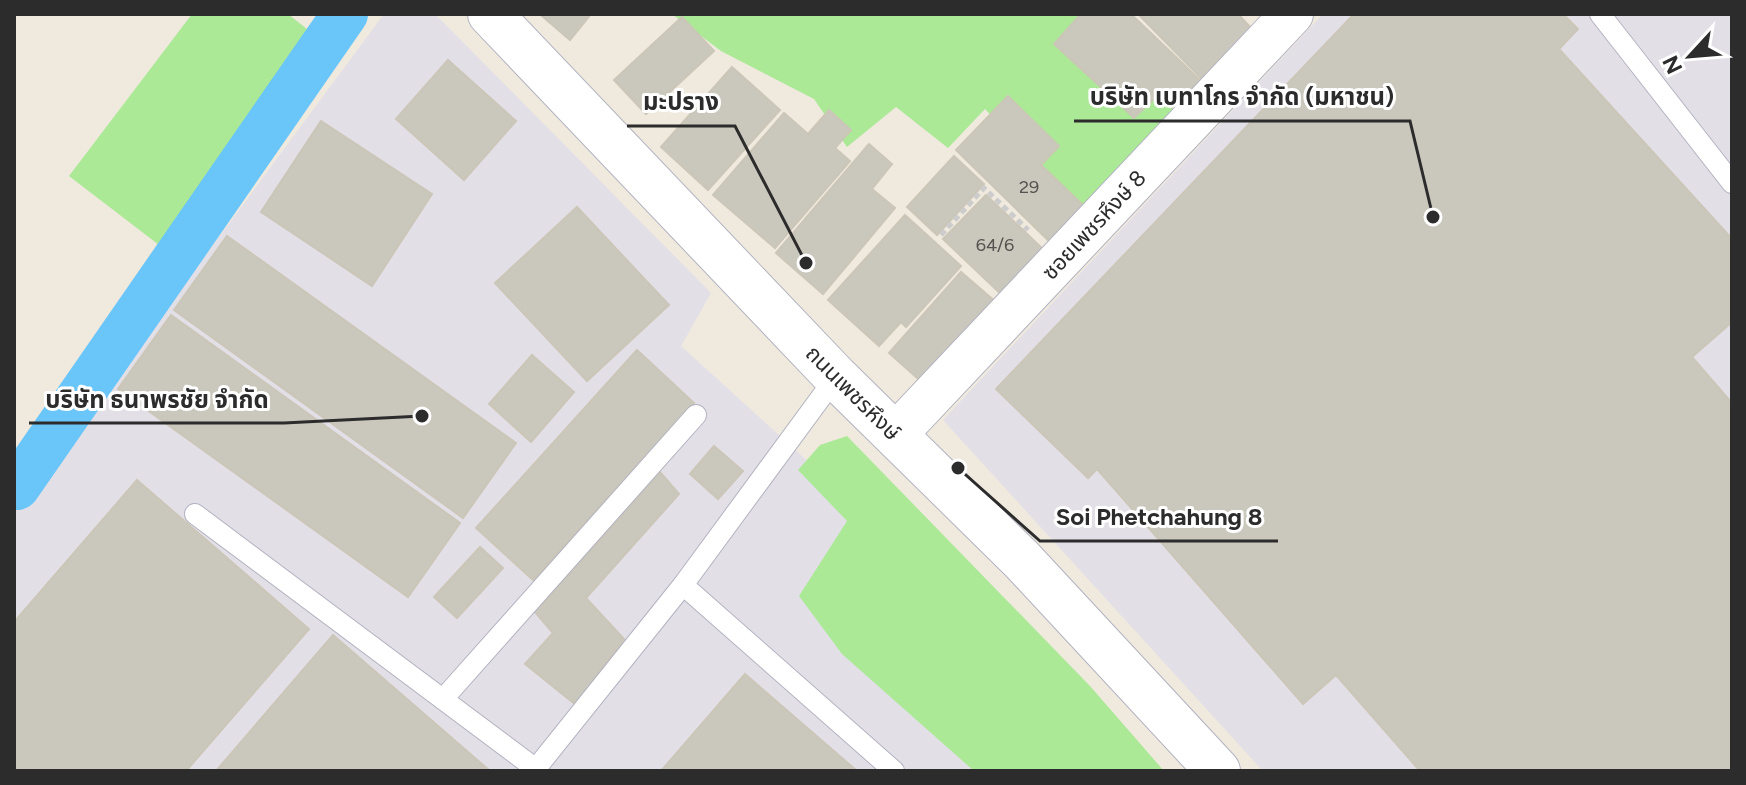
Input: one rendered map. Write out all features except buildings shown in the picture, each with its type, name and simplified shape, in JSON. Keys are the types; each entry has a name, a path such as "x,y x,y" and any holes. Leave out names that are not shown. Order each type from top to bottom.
{"main road":[{"name":"ถนนเพชรหึงษ์","path":"490,14 836,377 1022,560 1218,771"}],"street":[{"name":"ซอยเพชรหึงษ์ 8","path":"895,435 1292,14"}],"lane":[{"path":"1600,14 1732,183"},
{"path":"195,514 535,770 683,585 836,377"},
{"path":"443,699 696,415"},
{"path":"683,585 894,771"}],"path":[{"path":"941,235 984,188 1061,261"}],"shaded area":[{"path":"384,14 435,14 711,293 681,346 836,487 1095,771 14,771 14,504 19,507"},
{"path":"1323,14 1732,14 1732,771 1263,771 943,420"}],"green space":[{"path":"192,14 288,14 317,37 159,245 69,176"},
{"path":"672,14 1079,14 1184,112 1088,218 985,109 948,148 896,107 847,147 814,99 721,51"},
{"path":"847,436 1090,686 1164,771 974,771 842,654 799,596 847,521 798,470 820,445"}],"waterway":[{"path":"17,487 345,14"}],"place":[{"name":"บริษัท เบทาโกร จำกัด (มหาชน)","path":"1433,217"},
{"name":"มะปราง","path":"806,263"},
{"name":"บริษัท ธนาพรชัย จำกัด","path":"422,416"},
{"name":"Soi Phetchahung 8","path":"958,468"}]}
